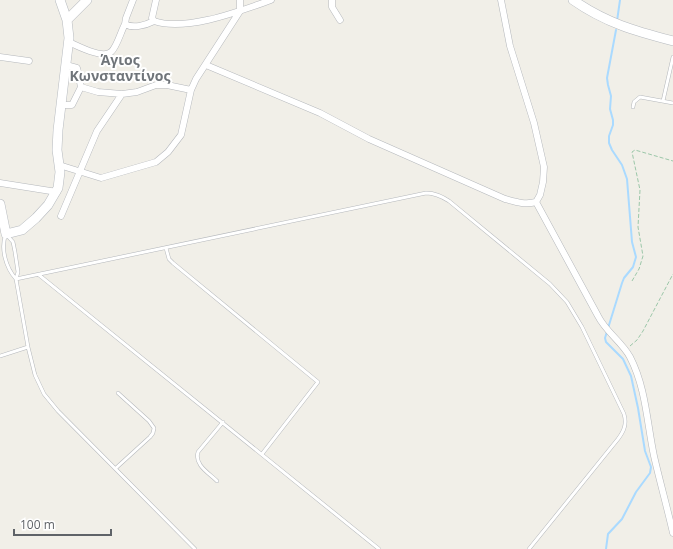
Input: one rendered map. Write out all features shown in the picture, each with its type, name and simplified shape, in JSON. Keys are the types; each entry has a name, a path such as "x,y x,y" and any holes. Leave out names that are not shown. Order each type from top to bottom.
{"street":[{"path":"0,204 3,235 19,231 28,225 43,212 57,192 59,177 57,150 58,130 69,42 67,20 60,0"},
{"path":"67,20 87,0"},
{"path":"69,42 101,55 110,53 125,24 133,0"},
{"path":"154,21 152,18 156,0"},
{"path":"59,165 101,178 151,165 161,159 180,135 191,90 196,79 240,11 240,0"},
{"path":"125,24 130,26 143,25 154,21 184,24 240,11 271,0"},
{"path":"332,0 332,7 340,20"},
{"path":"206,65 320,114 369,139 505,199 521,204 530,204 536,202 542,188 544,167 534,124 510,46 500,0"},
{"path":"573,0 622,27 673,41"},
{"path":"0,57 29,61"},
{"path":"62,105 72,105 81,86 77,68 66,65"},
{"path":"81,86 98,92 122,94 137,92 156,85 167,85 191,90"},
{"path":"61,216 97,131 122,94"},
{"path":"0,183 57,192"},
{"path":"536,202 598,316 625,350 635,369 647,407 654,455 673,533"}],"lane":[{"path":"663,101 673,57"},
{"path":"633,107 634,102 640,97 673,103"},
{"path":"16,279 426,193 433,193 449,201 550,284 567,302 575,315 626,420 625,427 618,439 529,549"},
{"path":"16,279 11,274 8,267 3,247 3,235 10,238 14,245 17,263 16,279 28,347 35,375 44,394 58,411 195,549"},
{"path":"166,248 169,258 173,264 318,382 262,454"},
{"path":"39,275 379,549"},
{"path":"0,356 28,347"},
{"path":"116,468 150,437 154,428 149,421 118,393"},
{"path":"218,481 200,465 197,456 198,452 223,422"}],"path":[{"path":"632,281 639,269 643,256 638,227 640,190 632,152 635,150 673,160"},
{"path":"625,350 637,340 643,331 673,274"}],"waterway":[{"path":"617,21 620,0"},
{"path":"606,549 608,534 622,519 636,492 650,473 651,467 645,451 631,376 623,359 606,342 605,338 622,283 633,267 636,257 632,242 627,179 622,165 609,143 613,120 610,109 611,96 607,78 616,30"}],"district":[{"name":"Άγιος Κωνσταντίνος","path":"120,68"}]}
